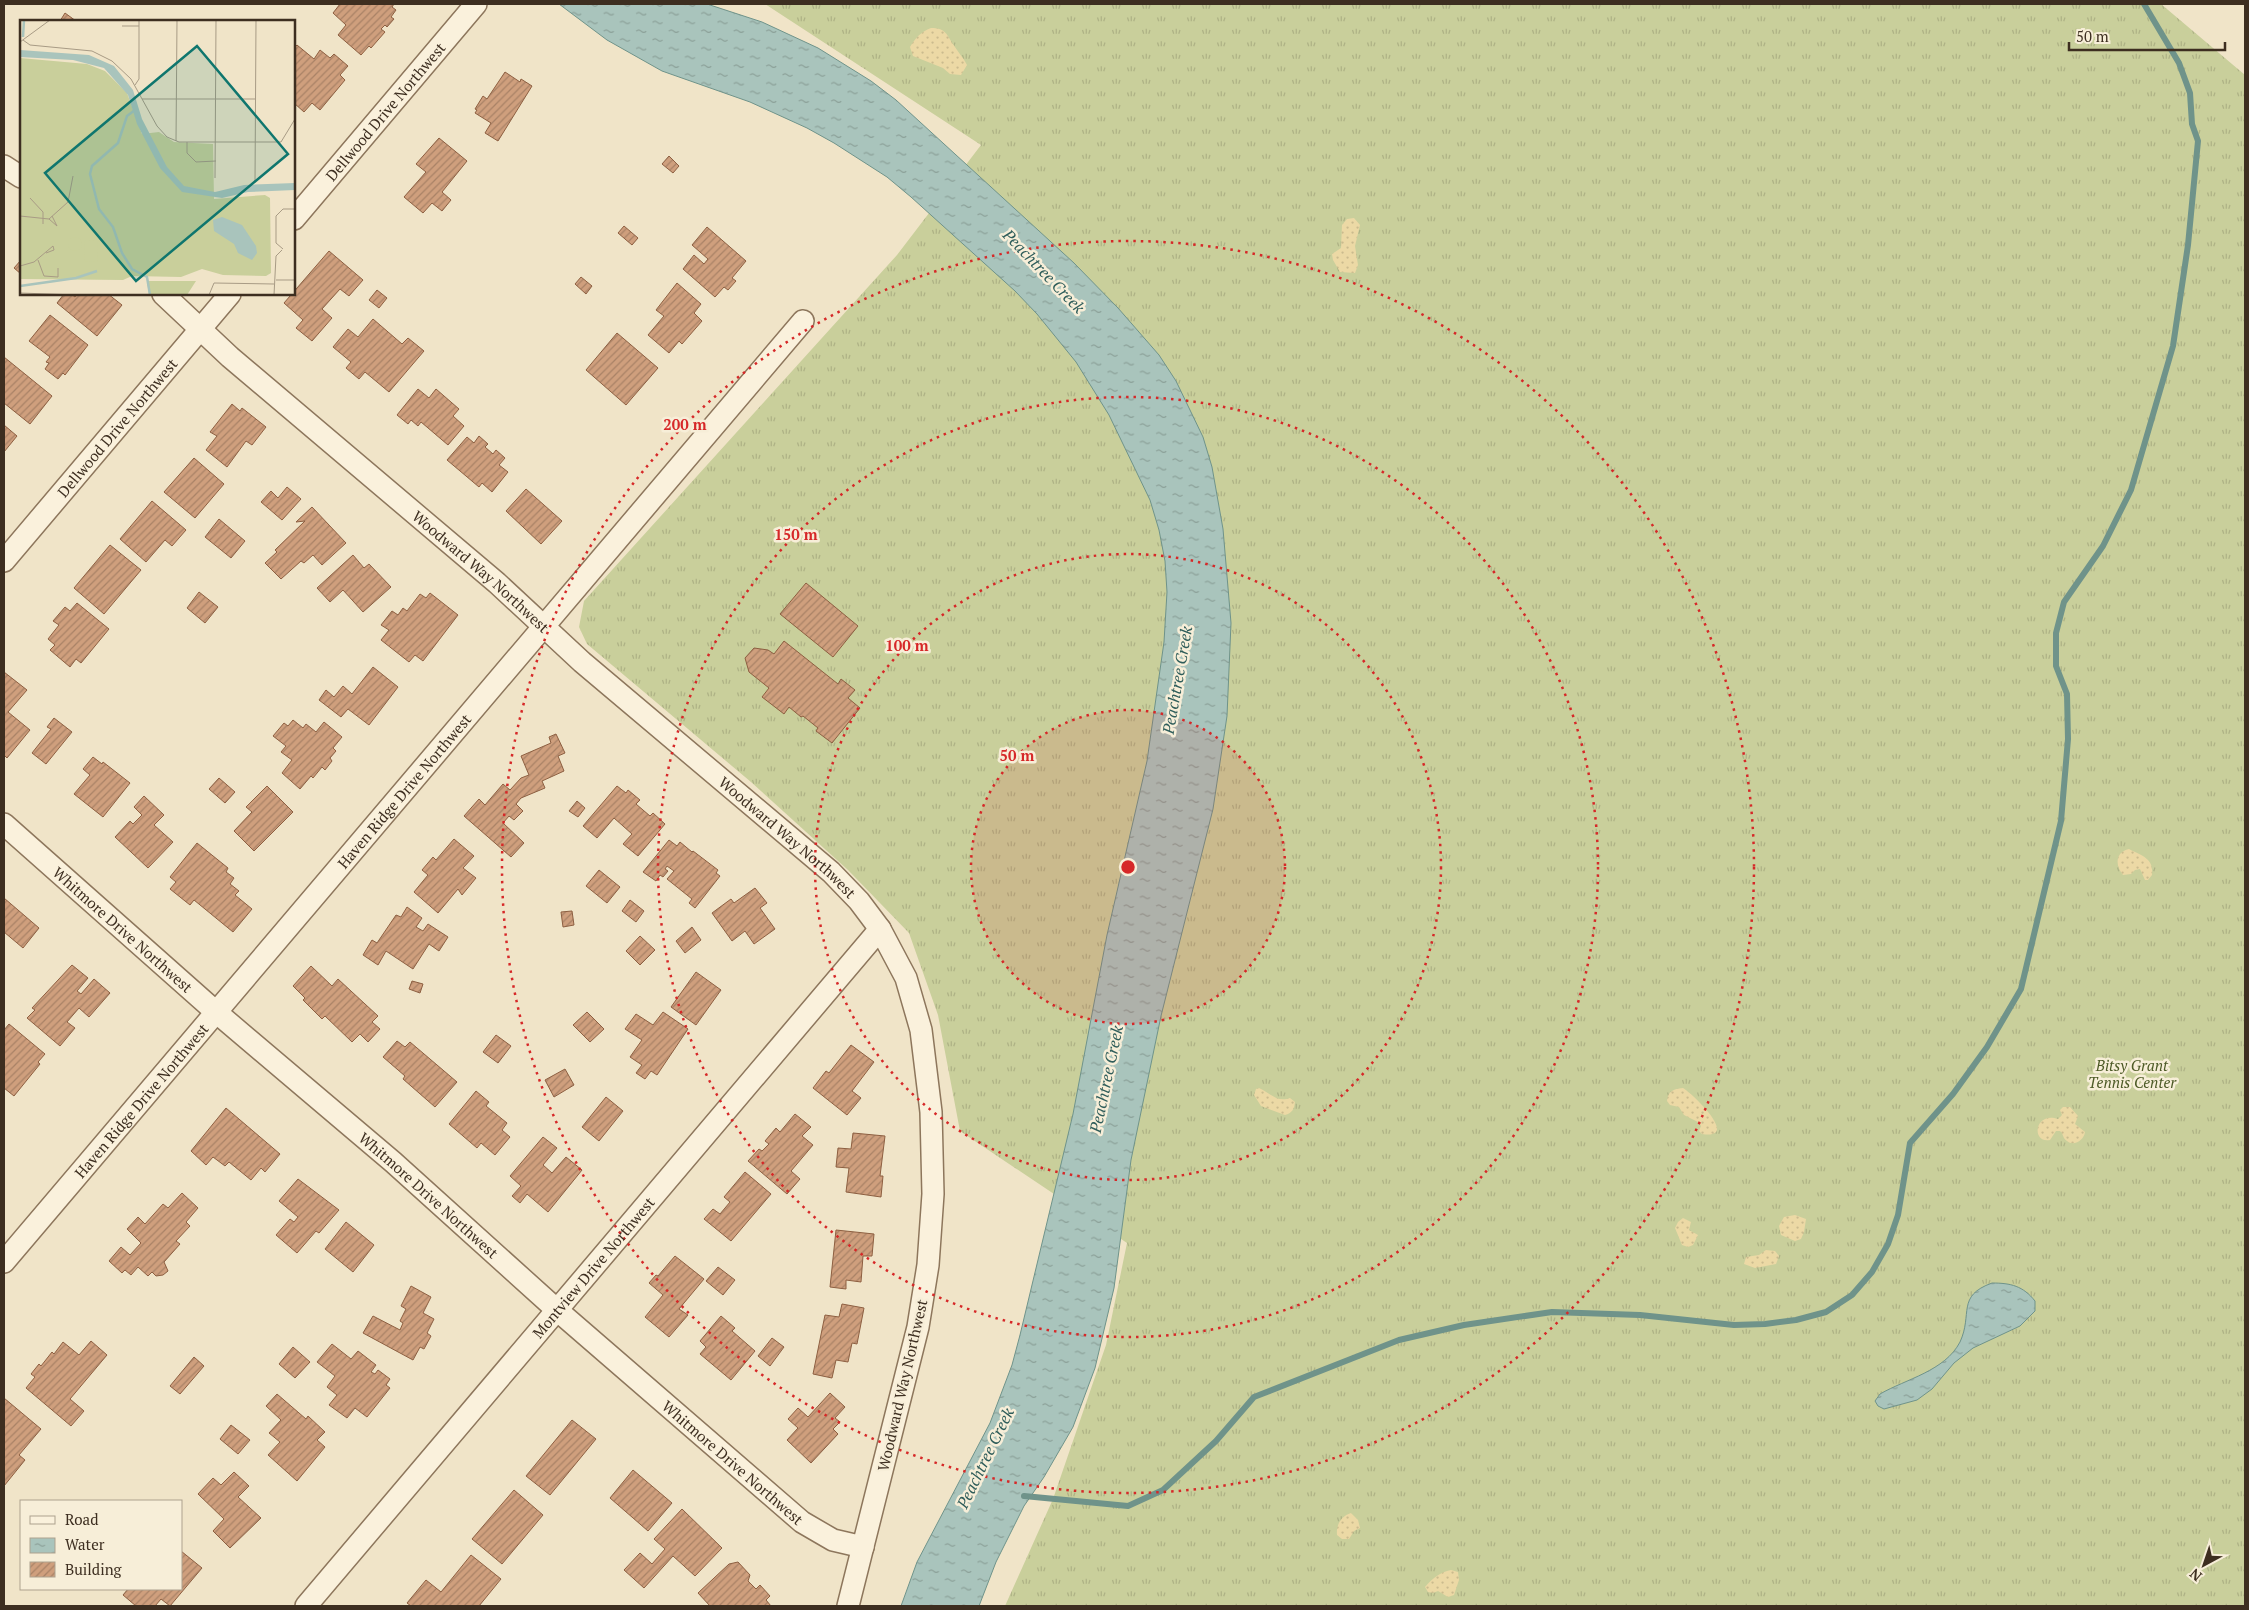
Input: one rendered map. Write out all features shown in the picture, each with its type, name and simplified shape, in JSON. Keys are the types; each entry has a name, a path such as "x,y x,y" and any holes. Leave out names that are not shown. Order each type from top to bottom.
{"street":[{"name":"Dellwood Drive Northwest","path":"295,217 476,4"},
{"path":"4,166 20,176"},
{"name":"Woodward Way Northwest","path":"164,295 230,357 489,577 582,662 831,872 859,901 880,930 906,978 921,1030 932,1112 933,1194 928,1265 918,1327 848,1606"},
{"name":"Dellwood Drive Northwest","path":"4,561 229,295"},
{"name":"Haven Ridge Drive Northwest","path":"4,1262 803,321"},
{"name":"Whitmore Drive Northwest","path":"4,824 216,1012 392,1162 557,1310 802,1522 833,1540 863,1546"},
{"name":"Montview Drive Northwest","path":"306,1606 880,930"}],"green space":[{"name":"Bitsy Grant Tennis Center","path":"765,4 2161,4 2245,75 2245,1606 1005,1606 1053,1499 1106,1345 1127,1243 960,1131 938,1015 909,933 848,870 751,782 587,644 579,627 584,601 897,255 981,145"}],"sand":[{"path":"931,28 945,32 964,59 967,65 961,75 950,74 943,68 913,56 910,47 912,43 922,33"},
{"path":"1354,218 1360,225 1355,246 1358,265 1355,273 1340,272 1333,260 1332,254 1341,248 1342,225 1347,219"},
{"path":"2129,849 2149,861 2152,875 2148,880 2145,880 2140,869 2135,870 2131,874 2123,875 2120,871 2118,864 2119,856"},
{"path":"1259,1088 1277,1098 1290,1098 1295,1102 1292,1111 1285,1115 1261,1106 1254,1095 1256,1089"},
{"path":"1683,1088 1711,1116 1717,1130 1713,1134 1702,1134 1699,1131 1701,1126 1698,1122 1684,1115 1679,1107 1670,1105 1667,1101 1672,1091"},
{"path":"2063,1107 2070,1107 2078,1116 2075,1124 2085,1132 2083,1138 2076,1143 2070,1143 2064,1139 2060,1131 2056,1131 2050,1140 2044,1140 2038,1133 2040,1123 2044,1119 2058,1119 2062,1115 2060,1110"},
{"path":"1795,1215 1806,1219 1801,1239 1795,1241 1781,1235 1779,1226 1784,1217"},
{"path":"1683,1218 1691,1222 1689,1230 1698,1235 1693,1245 1688,1247 1682,1245 1675,1228"},
{"path":"1766,1250 1775,1251 1779,1256 1776,1264 1755,1268 1744,1264 1746,1257 1759,1255"},
{"path":"1351,1513 1358,1520 1360,1528 1354,1531 1349,1539 1342,1539 1337,1535 1338,1524 1344,1516"},
{"path":"1451,1570 1458,1572 1459,1580 1454,1595 1448,1597 1438,1591 1428,1592 1425,1587 1431,1581 1440,1574"}],"water":[{"name":"Peachtree Creek","path":"559,4 707,4 762,22 818,48 871,81 896,100 1074,263 1118,308 1159,355 1176,381 1203,437 1212,467 1223,529 1231,623 1227,716 1213,809 1161,1016 1131,1160 1114,1288 1095,1368 1073,1427 1044,1477 1024,1506 996,1562 979,1606 901,1606 917,1562 990,1423 1012,1365 1073,1114 1107,935 1147,761 1164,642 1167,592 1165,561 1159,530 1150,500 1109,415 1076,362 1037,314 1015,291 911,197 887,177 807,128 750,102 662,71 607,40"},
{"path":"1992,1283 2016,1286 2026,1292 2035,1301 2035,1311 2020,1326 1973,1348 1954,1363 1932,1389 1917,1400 1884,1409 1878,1406 1875,1401 1880,1394 1935,1367 1953,1352 1964,1332 1969,1300 1981,1288"}],"building":[{"path":"340,4 394,4 392,7 396,10 391,17 394,19 387,27 385,25 381,29 385,32 371,48 369,46 361,55 338,35 346,25 333,13"},
{"path":"65,13 75,20 61,20"},
{"path":"297,45 314,59 320,50 330,58 334,54 348,66 340,75 345,80 320,110 312,103 304,112 295,104 295,47"},
{"path":"505,72 520,82 521,79 532,86 498,141 485,133 491,123 475,113 477,110 475,109 483,96 487,99"},
{"path":"439,138 467,161 442,192 451,200 442,211 432,203 423,213 404,197 426,172 416,164"},
{"path":"669,156 679,166 673,173 662,164"},
{"path":"624,226 638,238 632,245 618,233"},
{"path":"707,227 746,261 732,278 736,281 728,290 724,287 715,297 683,269 694,255 704,264 708,259 692,245"},
{"path":"329,251 363,280 349,296 340,289 322,309 332,318 312,341 296,328 303,320 284,303 291,295 295,295 295,290"},
{"path":"20,261 20,273 14,268"},
{"path":"581,277 592,286 586,294 575,284"},
{"path":"677,283 701,304 694,313 702,321 682,344 679,341 669,353 648,335 664,316 656,310"},
{"path":"377,290 387,298 379,308 369,300"},
{"path":"63,295 72,295 75,297 76,295 109,295 122,305 97,336 57,303"},
{"path":"50,315 88,345 65,375 63,373 58,379 45,369 49,363 46,362 50,357 29,341"},
{"path":"373,319 402,344 408,338 424,351 389,392 365,372 359,379 346,368 351,362 333,347 348,329 358,337"},
{"path":"617,333 658,368 626,405 586,370"},
{"path":"4,357 52,396 30,424 4,403"},
{"path":"418,389 429,398 436,389 459,409 453,416 464,426 448,445 421,422 418,426 411,420 408,424 397,415"},
{"path":"232,404 240,411 242,408 266,427 252,445 246,441 227,467 206,450 217,436 210,432"},
{"path":"4,425 17,436 4,452"},
{"path":"479,436 488,444 485,447 493,454 496,450 505,458 499,465 508,472 492,492 482,483 479,487 447,460 467,437 474,443"},
{"path":"194,458 224,484 195,518 164,492"},
{"path":"287,487 301,499 282,520 261,502 271,491 278,498"},
{"path":"526,489 562,521 541,544 506,511"},
{"path":"152,501 186,530 172,546 165,540 146,562 120,539"},
{"path":"312,507 346,543 322,565 313,555 304,563 301,561 281,579 265,563 277,552 275,550 305,521 296,522"},
{"path":"219,519 245,541 231,558 205,537"},
{"path":"110,545 141,570 104,614 74,588"},
{"path":"353,555 364,568 369,564 391,587 363,612 343,590 330,602 317,588"},
{"path":"806,583 858,626 833,657 780,614"},
{"path":"199,592 218,607 205,623 187,608"},
{"path":"430,593 458,615 423,661 415,655 409,662 381,640 389,630 381,625 392,611 398,615 403,608 407,611 420,594 426,598"},
{"path":"77,603 109,629 81,663 76,659 70,667 50,650 55,645 48,639 59,625 53,621 65,607 70,611"},
{"path":"784,641 838,684 841,679 855,690 848,698 860,708 832,743 816,731 818,728 803,716 801,717 789,707 784,714 762,697 769,688 749,672 745,658 754,648 768,650 774,654"},
{"path":"373,667 398,687 369,725 348,709 341,717 319,700 326,690 334,697 343,686 352,694"},
{"path":"4,672 27,690 8,712 30,730 7,758 4,755"},
{"path":"54,718 72,732 46,764 32,753 51,729 47,727"},
{"path":"293,720 303,728 306,724 316,732 324,722 342,737 333,748 336,751 330,758 332,761 325,770 322,767 300,789 282,773 292,760 281,752 286,746 273,736 284,723 288,726"},
{"path":"556,734 565,753 558,756 564,771 542,781 545,788 521,798 516,804 523,811 514,820 509,816 503,823 524,843 511,857 464,816 479,799 485,805 503,784 510,790 521,778 529,775 521,756 551,743 549,737"},
{"path":"93,757 102,764 103,762 130,783 103,817 74,794 90,775 83,769"},
{"path":"219,778 235,792 225,803 209,789"},
{"path":"267,786 293,812 254,851 234,831 252,812 246,807"},
{"path":"617,786 626,793 628,790 640,800 636,804 650,816 653,813 665,824 638,856 623,844 632,834 614,818 597,838 583,826"},
{"path":"144,796 164,815 154,825 173,842 148,868 115,837 130,821 133,824 142,815 134,807"},
{"path":"577,801 585,808 578,817 569,811"},
{"path":"454,839 474,856 463,868 476,878 462,895 458,889 438,913 414,892 428,875 422,870 433,857 436,860"},
{"path":"669,840 677,846 680,842 718,870 716,873 720,876 695,908 689,903 692,899 667,879 674,871 667,866 665,869 668,871 663,877 660,875 656,881 643,872"},
{"path":"197,843 228,868 226,872 234,878 230,884 239,891 235,895 252,909 233,932 194,900 190,905 170,889 176,882 170,877"},
{"path":"599,870 620,887 607,903 586,886"},
{"path":"755,888 767,903 760,908 775,929 754,944 745,931 732,941 712,913 731,899 734,903"},
{"path":"4,898 39,928 23,948 4,932"},
{"path":"630,900 644,911 636,922 622,911"},
{"path":"407,907 422,918 416,927 423,931 428,924 448,937 439,951 429,944 413,969 386,951 378,965 363,955 372,940 377,943 396,915 401,917"},
{"path":"572,911 574,925 563,927 561,912"},
{"path":"692,927 701,940 685,953 676,941"},
{"path":"640,936 655,950 640,965 626,951"},
{"path":"72,965 88,978 77,991 81,994 94,979 110,993 89,1017 79,1008 67,1022 75,1028 60,1046 27,1018 35,1010 32,1008"},
{"path":"311,966 332,986 338,979 378,1016 372,1022 380,1029 368,1042 360,1034 352,1042 325,1016 322,1019 303,1000 305,998 293,986"},
{"path":"696,972 721,990 696,1025 671,1007"},
{"path":"412,981 423,984 420,993 409,989"},
{"path":"587,1012 604,1029 590,1042 573,1025"},
{"path":"663,1012 688,1029 657,1075 651,1071 645,1079 636,1073 642,1065 630,1057 642,1040 625,1029 636,1014 653,1025"},
{"path":"9,1024 45,1054 38,1062 40,1064 14,1096 4,1088 4,1030"},
{"path":"496,1035 511,1046 498,1063 483,1052"},
{"path":"397,1041 405,1047 410,1042 457,1082 435,1107 403,1079 405,1076 383,1057"},
{"path":"851,1045 874,1062 852,1091 861,1098 847,1115 813,1088 826,1071 829,1073"},
{"path":"565,1069 574,1085 554,1097 545,1080"},
{"path":"476,1091 489,1102 486,1106 507,1123 502,1130 510,1137 495,1155 481,1143 477,1148 449,1124"},
{"path":"606,1097 623,1111 599,1141 582,1127"},
{"path":"226,1108 280,1154 265,1172 261,1168 251,1180 229,1162 225,1166 213,1157 206,1165 191,1151"},
{"path":"795,1114 811,1127 802,1136 813,1145 791,1171 800,1179 787,1194 748,1161 759,1149 762,1151 769,1144 765,1141 776,1128 780,1132"},
{"path":"853,1133 885,1136 880,1176 883,1176 881,1197 846,1192 849,1168 836,1167 838,1148 851,1149"},
{"path":"543,1137 557,1148 543,1165 552,1173 566,1157 582,1170 548,1212 527,1194 520,1203 512,1196 521,1186 510,1176"},
{"path":"745,1172 771,1194 731,1241 704,1219 713,1209 720,1214 730,1202 724,1197"},
{"path":"298,1179 339,1210 319,1233 316,1231 297,1253 276,1235 290,1219 294,1222 298,1217 279,1201"},
{"path":"182,1193 198,1208 186,1222 190,1226 176,1241 180,1244 164,1262 168,1271 163,1275 156,1276 152,1272 148,1276 138,1267 131,1275 125,1270 122,1273 109,1261 121,1247 130,1255 141,1243 127,1229 138,1217 145,1224 163,1204 168,1208"},
{"path":"346,1222 374,1245 353,1272 325,1249"},
{"path":"836,1230 874,1234 872,1256 863,1256 861,1282 846,1280 846,1289 830,1287"},
{"path":"675,1256 704,1279 679,1309 688,1315 669,1337 645,1317 663,1295 649,1283 656,1275 658,1276"},
{"path":"718,1267 735,1280 723,1295 706,1281"},
{"path":"411,1286 431,1297 423,1313 434,1319 427,1333 431,1336 424,1349 420,1347 413,1360 363,1333 373,1316 400,1330 403,1323 400,1321 406,1309 401,1306"},
{"path":"842,1304 864,1308 857,1344 852,1343 848,1362 836,1360 832,1378 813,1374 825,1315 839,1317"},
{"path":"721,1316 735,1328 732,1331 755,1351 731,1380 700,1354 706,1347 700,1341"},
{"path":"772,1338 784,1347 770,1366 758,1356"},
{"path":"91,1341 107,1355 70,1399 84,1411 71,1426 26,1388 35,1377 31,1374 39,1364 41,1366 63,1342 79,1355"},
{"path":"332,1344 351,1359 358,1351 376,1365 371,1372 375,1374 378,1370 390,1379 386,1385 390,1388 367,1417 355,1408 347,1418 329,1405 337,1395 327,1387 335,1376 317,1362"},
{"path":"293,1347 310,1362 295,1378 279,1364"},
{"path":"194,1357 204,1366 180,1394 170,1386"},
{"path":"830,1393 845,1407 835,1418 840,1422 833,1429 838,1434 811,1463 787,1440 798,1428 788,1419 798,1408 808,1417"},
{"path":"277,1394 306,1419 308,1416 325,1432 317,1440 325,1447 297,1481 268,1455 280,1442 269,1433 281,1420 266,1406"},
{"path":"4,1398 41,1429 19,1455 25,1460 4,1486"},
{"path":"572,1420 596,1439 550,1495 526,1476"},
{"path":"231,1425 250,1440 238,1454 220,1439"},
{"path":"633,1470 672,1503 648,1531 610,1498"},
{"path":"234,1472 249,1486 238,1497 261,1518 230,1548 213,1531 224,1519 198,1494 213,1478 221,1485"},
{"path":"514,1490 543,1515 502,1564 472,1539"},
{"path":"682,1509 722,1548 695,1576 673,1556 644,1588 624,1570 640,1553 652,1564 665,1549 654,1539"},
{"path":"182,1552 202,1568 170,1606 161,1599 155,1606 136,1606 123,1595 127,1590 182,1590"},
{"path":"471,1555 501,1579 479,1606 411,1606 407,1603 426,1580 441,1592"},
{"path":"738,1562 750,1575 748,1581 756,1589 760,1585 770,1596 766,1600 771,1606 710,1606 698,1593 729,1564"}],"waterway":[{"path":"1024,1496 1128,1506 1163,1490 1216,1441 1254,1397 1399,1340 1464,1325 1552,1312 1640,1315 1734,1325 1796,1320 1826,1312 1852,1295 1872,1272 1888,1244 1898,1215 1910,1143 1953,1094 1987,1047 2021,989 2061,821 2068,739 2067,694 2056,666 2056,633 2064,602 2103,546 2131,490 2173,346 2188,245 2198,141 2192,124 2190,93 2179,63 2144,4"}]}
